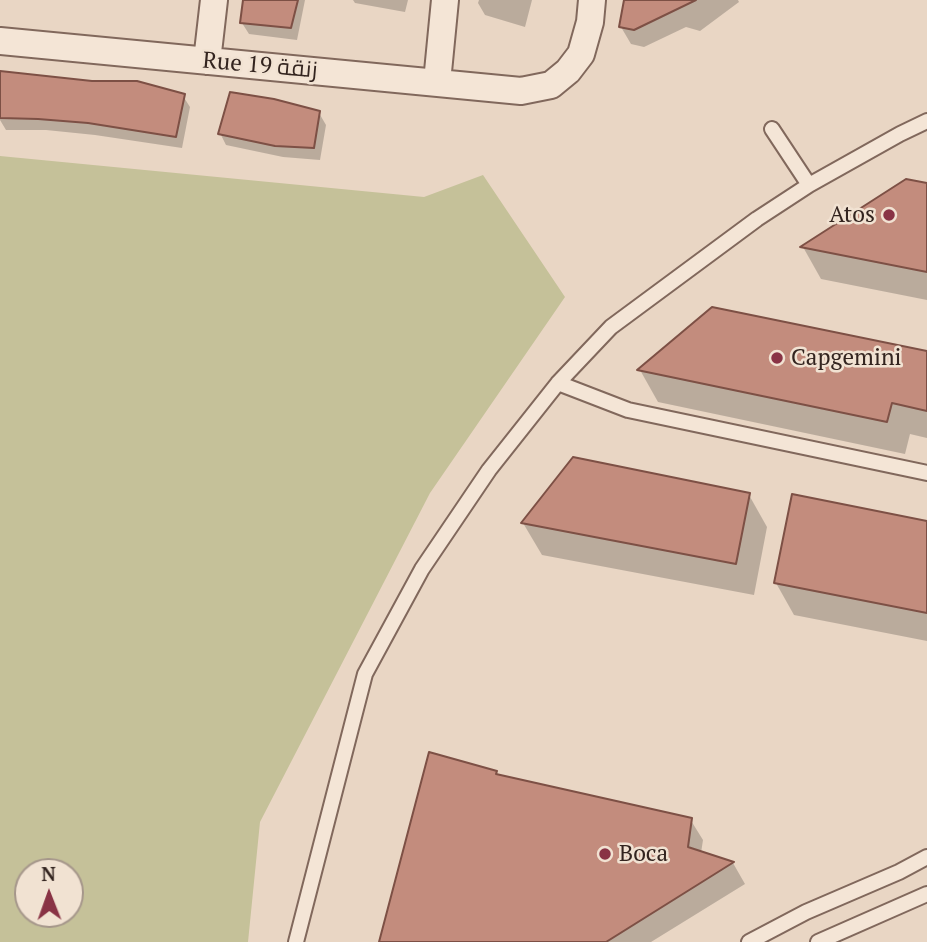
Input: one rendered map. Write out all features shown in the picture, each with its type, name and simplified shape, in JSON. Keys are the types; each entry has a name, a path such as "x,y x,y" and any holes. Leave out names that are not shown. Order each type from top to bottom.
{"street":[{"path":"207,61 214,0"},
{"path":"437,82 445,0"},
{"name":"Rue 19 زنقة","path":"0,41 521,91 551,85 569,71 581,54 590,22 592,0"}],"lane":[{"path":"296,942 365,674 422,569 489,470 558,383 611,327 757,219 809,186 927,121"},
{"path":"772,129 809,186"},
{"path":"558,383 628,410 927,473"},
{"path":"748,942 806,912 927,857"},
{"path":"818,942 927,894"}],"shaded area":[{"path":"0,156 424,197 483,175 565,297 430,493 260,822 248,942 0,942"}],"building":[{"path":"243,0 298,0 291,28 240,23"},
{"path":"624,0 696,0 634,30 619,27"},
{"path":"0,71 92,81 137,81 185,94 176,137 88,123 0,118"},
{"path":"230,92 274,99 320,111 314,148 275,146 218,134"},
{"name":"Atos","path":"906,179 927,183 927,272 800,247"},
{"name":"Capgemini","path":"712,307 927,351 927,411 892,403 887,422 637,370"},
{"path":"573,457 750,493 736,564 521,523"},
{"path":"792,494 927,521 927,613 774,583"},
{"name":"Boca","path":"429,752 497,771 496,774 692,818 688,847 734,862 606,942 379,942"}],"place":[{"name":"Atos","path":"889,215"},
{"name":"Capgemini","path":"777,358"},
{"name":"Boca","path":"605,854"}]}
